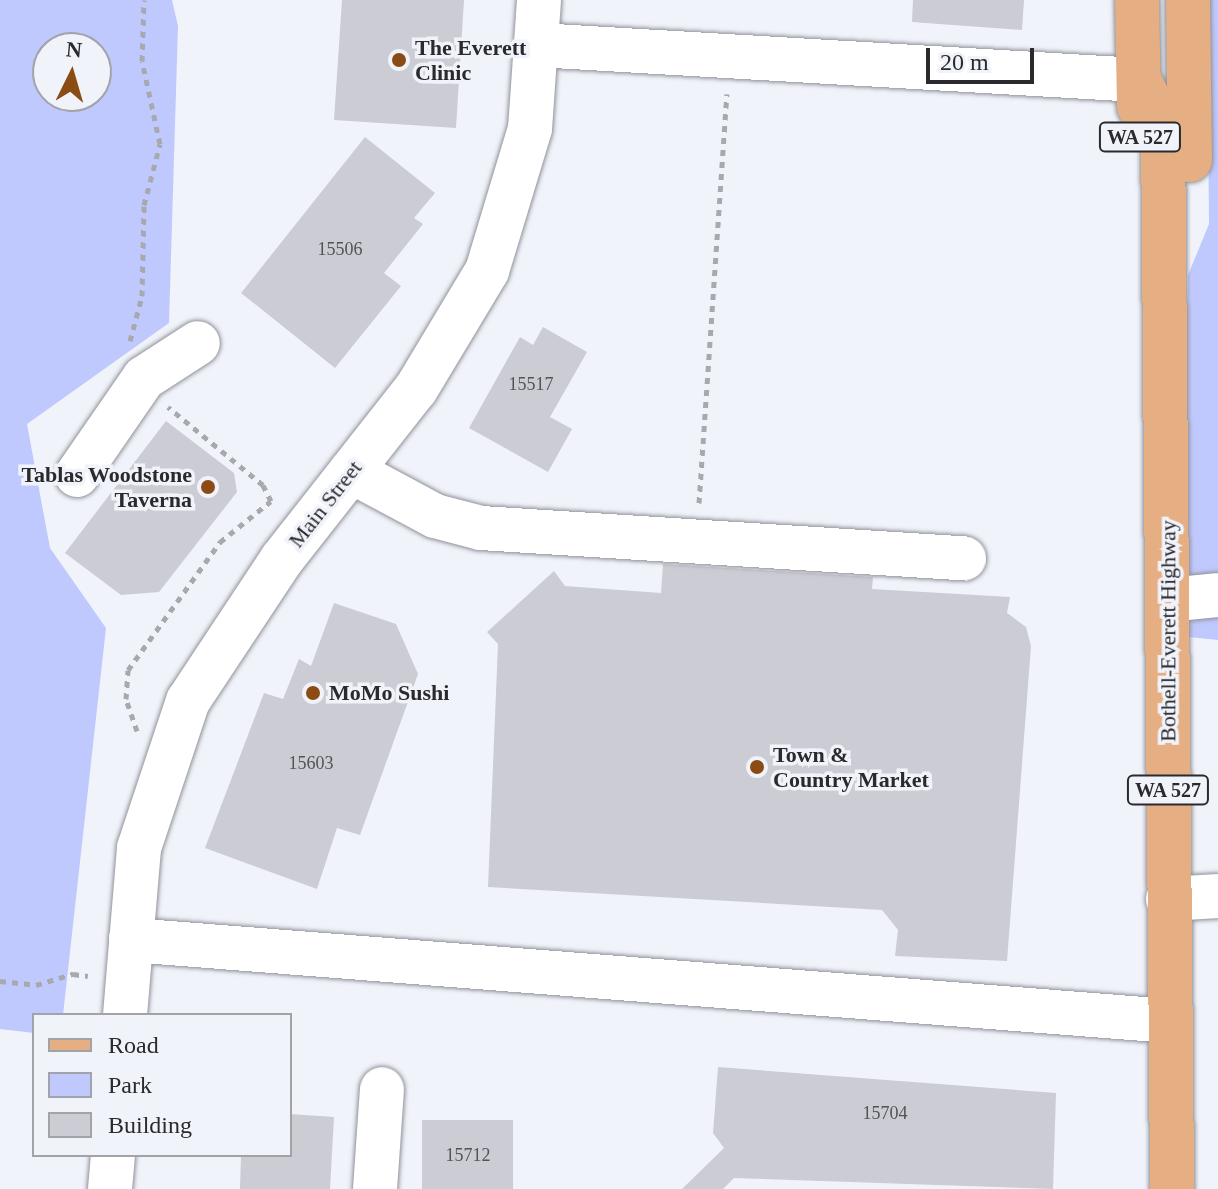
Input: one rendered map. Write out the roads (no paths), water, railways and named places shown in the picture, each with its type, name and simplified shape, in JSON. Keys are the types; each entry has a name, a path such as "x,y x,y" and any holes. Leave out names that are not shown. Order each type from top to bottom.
{"main road":[{"name":"WA 527","path":"1137,0 1141,231 1166,265 1191,234 1188,0"},
{"name":"Bothell-Everett Highway","path":"1166,265 1172,1189"}],"street":[{"name":"Main Street","path":"125,1013 113,951 139,848 188,701 282,559 416,389 487,271 530,129 539,0"},
{"path":"537,45 1139,80"},
{"path":"77,475 144,378 198,343"},
{"path":"351,471 435,516 481,528 964,558"},
{"path":"1168,600 1218,595"},
{"path":"1168,899 1218,896"},
{"path":"113,951 1169,1021"},
{"path":"375,1189 382,1089"},
{"path":"110,1189 113,1157"}],"place":[{"name":"The Everett Clinic","path":"399,60"},
{"name":"Tablas Woodstone Taverna","path":"208,487"},
{"name":"MoMo Sushi","path":"313,693"},
{"name":"Town & Country Market","path":"757,767"}]}
